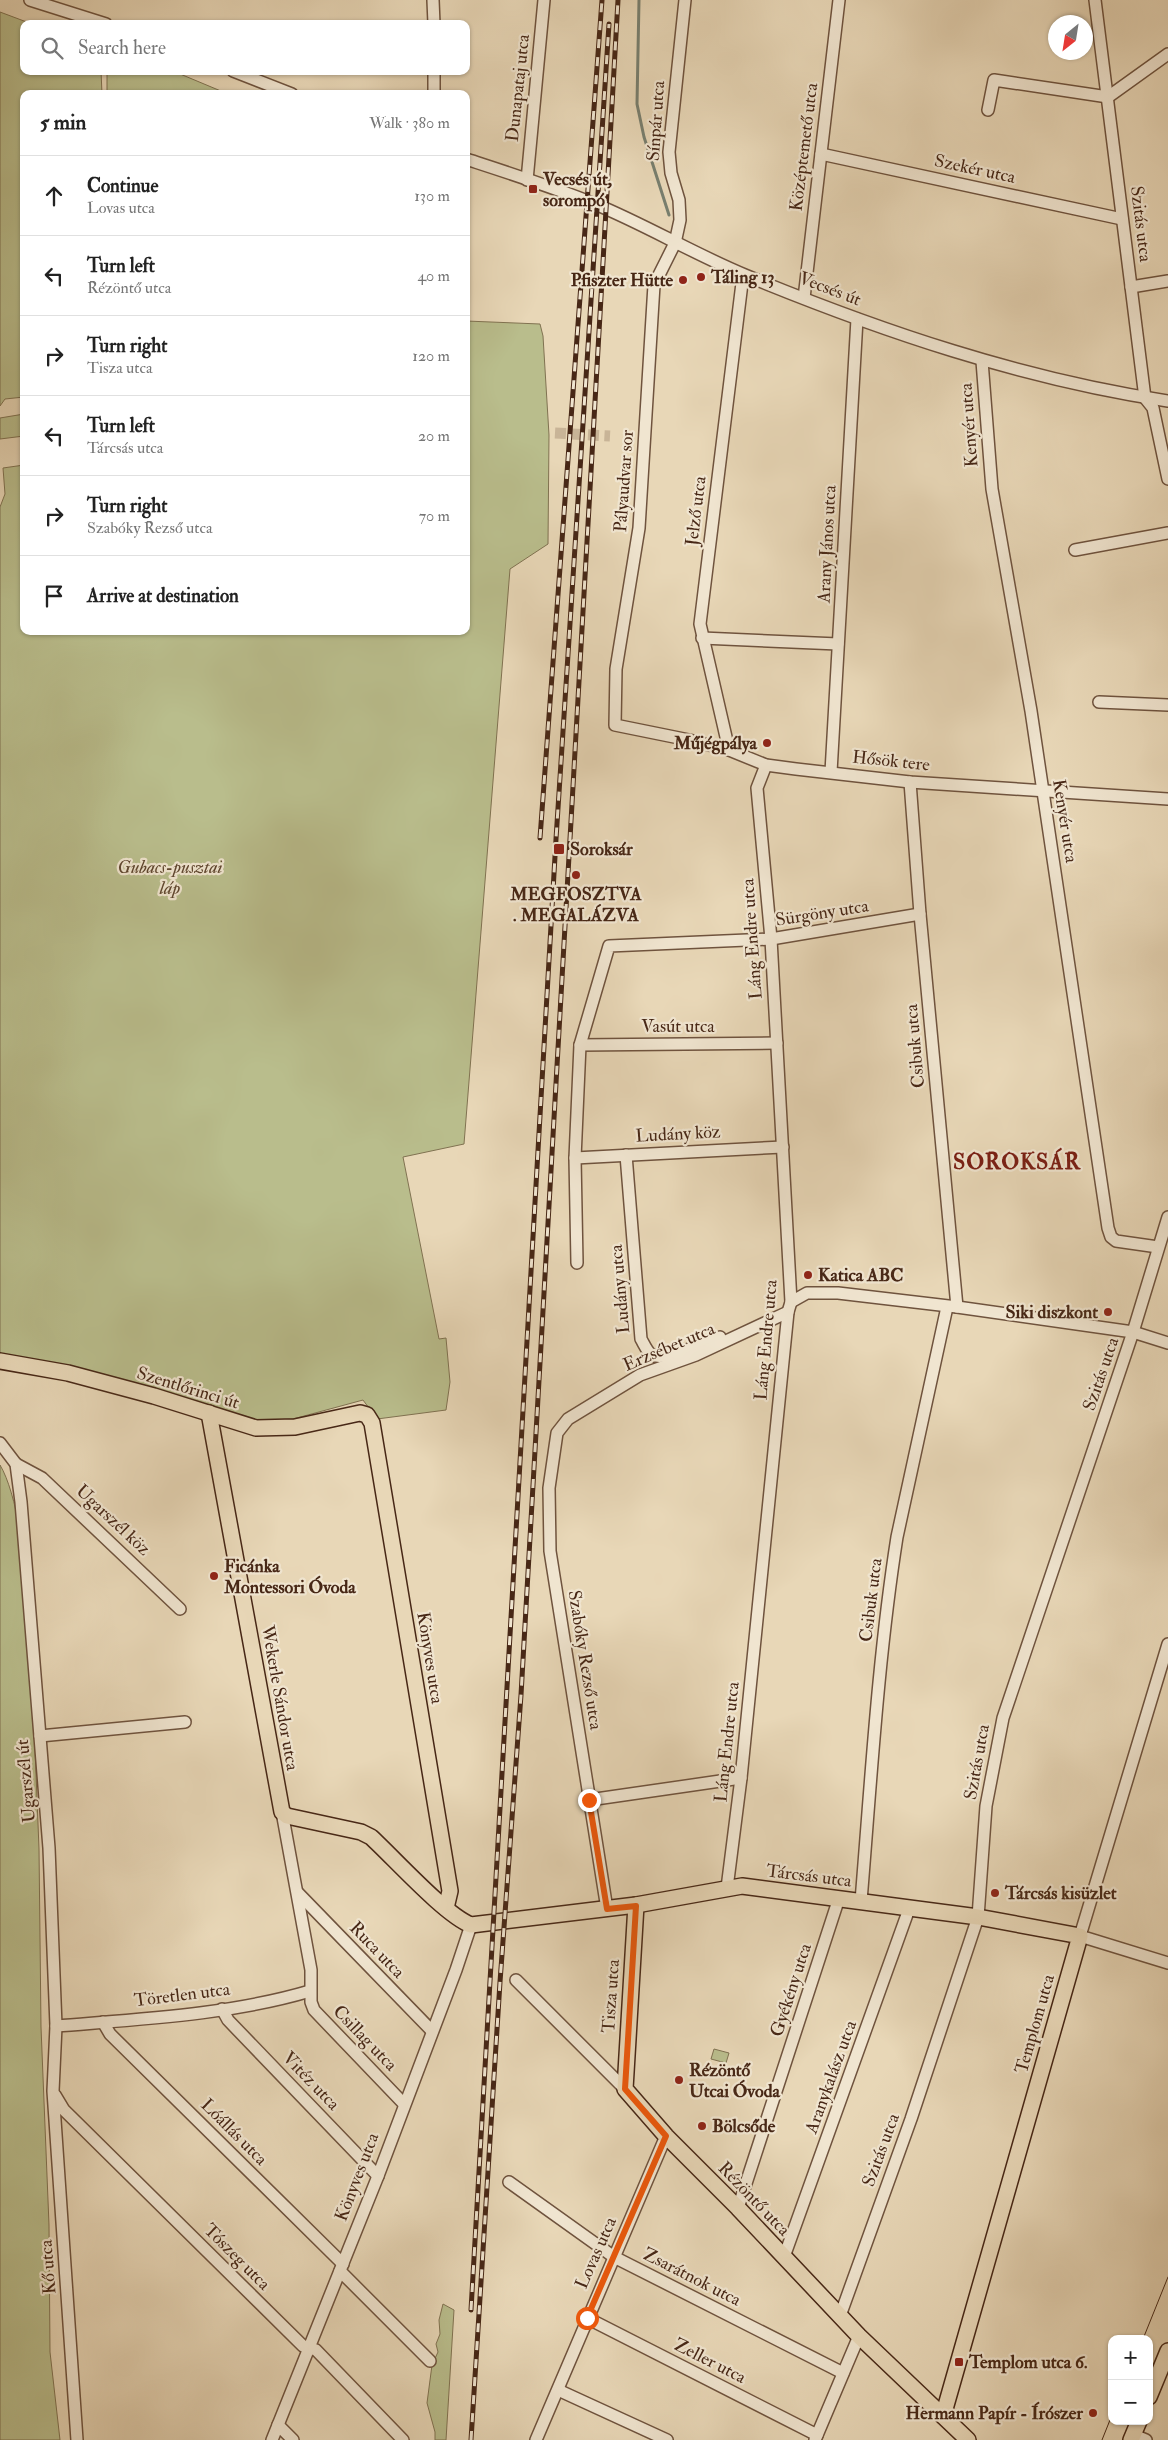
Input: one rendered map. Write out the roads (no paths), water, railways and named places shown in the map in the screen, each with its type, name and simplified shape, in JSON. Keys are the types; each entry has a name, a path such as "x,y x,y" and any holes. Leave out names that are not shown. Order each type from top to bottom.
{"main road":[{"name":"Szentlőrinci út","path":"0,1361 68,1374 256,1428 277,1428 360,1413 367,1415"},
{"name":"Wekerle Sándor utca","path":"209,1413 282,1812"},
{"name":"Könyves utca","path":"367,1415 372,1423 450,1891 446,1908"},
{"path":"282,1812 287,1816 361,1832 371,1836 446,1908 463,1922 471,1924"},
{"name":"Tárcsás utca","path":"471,1924 636,1906 742,1886 978,1917 1080,1936"},
{"name":"Tisza utca","path":"625,2089 636,1906"},
{"name":"Templom utca","path":"943,2416 1080,1936"},
{"name":"Rézöntő utca","path":"625,2089 666,2136 738,2208 859,2336 968,2440"},
{"path":"1153,2387 1168,2351"}],"street":[{"path":"30,0 93,20"},
{"path":"433,0 434,20"},
{"name":"Dunapataj utca","path":"527,180 544,0"},
{"name":"Sínpár utca","path":"675,243 680,220 679,200 670,173 669,152 685,0"},
{"name":"Középtemető utca","path":"804,298 839,0"},
{"name":"Szitás utca","path":"1095,0 1145,398 1153,408 1168,479"},
{"path":"988,110 994,80 1108,97 1168,54"},
{"path":"243,75 282,90"},
{"path":"434,75 434,90"},
{"name":"Szekér utca","path":"821,154 1122,219"},
{"name":"Vecsés út","path":"470,160 596,205 743,274 858,319 982,361 1056,380 1168,401"},
{"name":"Pályaudvar sor","path":"615,725 616,669 639,528 654,285 675,243"},
{"name":"Jelző utca","path":"729,750 700,624 743,274"},
{"path":"1131,287 1168,281"},
{"name":"Arany János utca","path":"831,772 858,319"},
{"name":"Kenyér utca","path":"982,361 992,489 1043,790 1110,1237 1116,1241 1158,1247"},
{"path":"1075,550 1168,532"},
{"path":"702,638 838,644"},
{"path":"1099,702 1168,705"},
{"name":"Hősök tere","path":"615,725 729,750 766,765 910,782 1168,799"},
{"name":"Láng Endre utca","path":"727,1888 741,1778 789,1307 783,1147 771,939 757,788 766,765"},
{"name":"Csibuk utca","path":"862,1901 880,1668 891,1574 897,1537 952,1307 910,782"},
{"name":"Sürgöny utca","path":"580,1045 608,946 771,939 920,914"},
{"name":"Vasút utca","path":"580,1045 777,1043"},
{"path":"577,1263 575,1158 580,1045"},
{"name":"Ludány köz","path":"575,1158 783,1147"},
{"name":"Ludány utca","path":"626,1154 641,1339 646,1348 652,1355 663,1357 727,1334 740,1336"},
{"name":"Szitás utca","path":"840,2316 911,2119 978,1917 986,1806 1000,1726 1133,1332 1168,1217"},
{"name":"Erzsébet utca","path":"568,1419 640,1375 696,1355 740,1336 807,1294 838,1293 952,1307 1133,1332 1168,1343"},
{"name":"Szabóky Rezső utca","path":"568,1419 557,1433 549,1488 549,1543 607,1909"},
{"path":"0,1443 16,1464"},
{"name":"Ugarszél köz","path":"16,1464 42,1478 180,1609"},
{"name":"Ugarszél út","path":"16,1464 49,1848 56,2026 53,2091"},
{"name":"Templom utca","path":"1080,1936 1168,1644"},
{"path":"40,1736 186,1722"},
{"path":"589,1800 741,1778"},
{"name":"Wekerle Sándor utca","path":"282,1812 298,1892 310,1970 310,1991"},
{"name":"Ruca utca","path":"298,1892 432,2031"},
{"name":"Gyékény utca","path":"738,2208 839,1898"},
{"name":"Aranykalász utca","path":"784,2257 909,1909"},
{"name":"Könyves utca","path":"272,2440 378,2176 471,1924"},
{"name":"Tárcsás utca","path":"1080,1936 1168,1963"},
{"name":"Rézöntő utca","path":"516,1980 625,2089"},
{"name":"Töretlen utca","path":"56,2026 222,2009 276,2001 310,1991"},
{"name":"Csillag utca","path":"310,1991 314,2010 404,2104"},
{"name":"Vitéz utca","path":"222,2009 228,2020 378,2176"},
{"name":"Lóállás utca","path":"103,2022 110,2034 342,2267 430,2361"},
{"name":"Tószeg utca","path":"53,2091 64,2110 303,2346 316,2350 403,2440"},
{"name":"Kő utca","path":"53,2091 77,2440"},
{"name":"Lovas utca","path":"536,2440 666,2136"},
{"name":"Zsarátnok utca","path":"509,2182 614,2257 843,2373"},
{"name":"Zeller utca","path":"587,2318 816,2438"},
{"path":"816,2438 859,2336"},
{"path":"558,2390 667,2440"},
{"path":"278,2425 293,2440"}],"waterway":[{"path":"639,0 637,104 644,137 669,215"}],"tunnel":[{"path":"555,433 610,436"}],"tram line":[{"path":"1145,2335 1168,2277"},
{"path":"1102,2440 1108,2425"}],"railway":[{"path":"540,838 602,0"},
{"path":"471,2440 500,1982 521,1695 618,0"},
{"path":"471,2310 556,839 609,24"}],"place":[{"name":"Vecsés út, sorompó","path":"533,189"},
{"name":"Táling 13","path":"701,277"},
{"name":"Pfiszter Hütte","path":"683,280"},
{"name":"Műjégpálya","path":"767,743"},
{"name":"Soroksár","path":"559,849"},
{"name":"MEGFOSZTVA . MEGALÁZVA","path":"576,875"},
{"name":"Katica ABC","path":"808,1275"},
{"name":"Siki diszkont","path":"1108,1312"},
{"name":"Ficánka Montessori Óvoda","path":"214,1576"},
{"name":"Tárcsás kisüzlet","path":"995,1893"},
{"name":"Rézöntő Utcai Óvoda","path":"679,2080"},
{"name":"Bölcsőde","path":"702,2126"},
{"name":"Templom utca 6.","path":"959,2362"},
{"name":"Hermann Papír - Írószer","path":"1093,2413"}],"district":[{"name":"SOROKSÁR","path":"1017,1162"}],"park label":[{"name":"Gubacs-pusztai láp","path":"170,878"}]}
